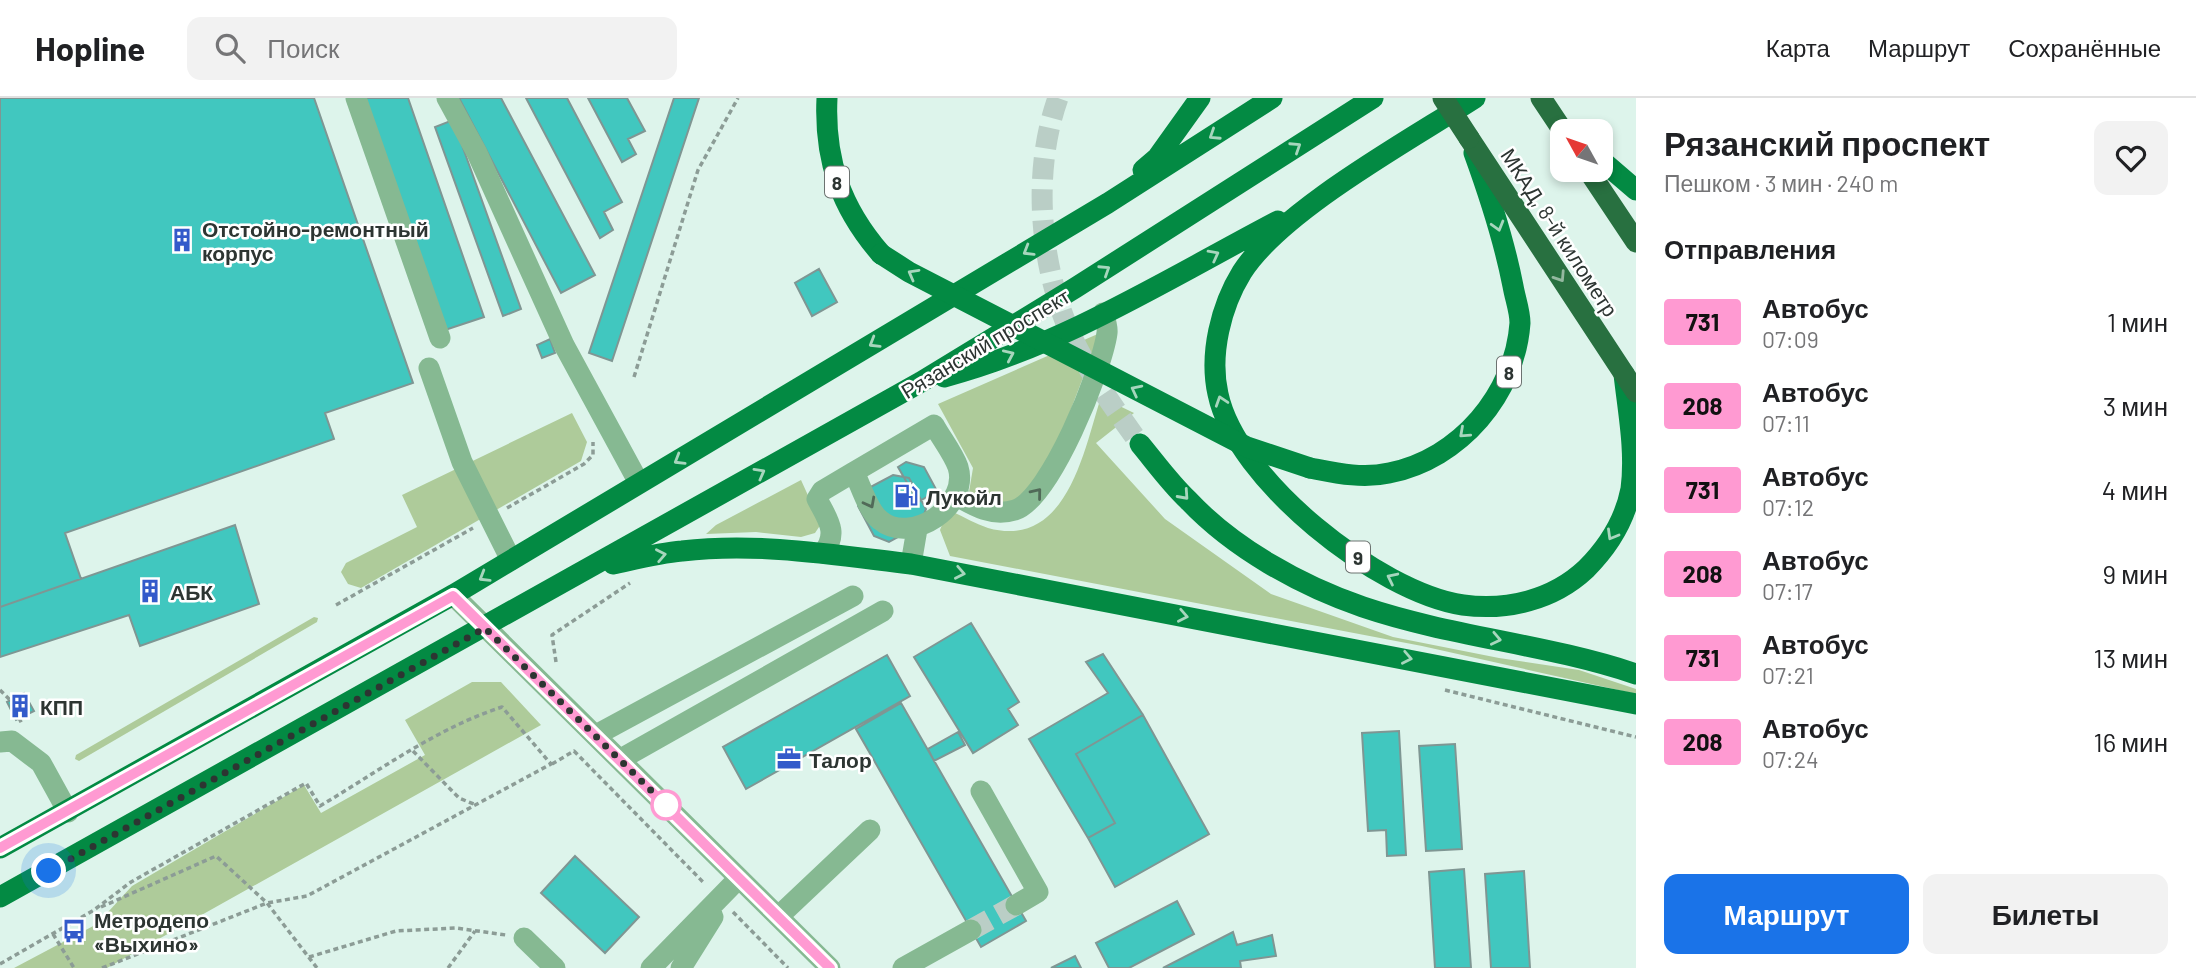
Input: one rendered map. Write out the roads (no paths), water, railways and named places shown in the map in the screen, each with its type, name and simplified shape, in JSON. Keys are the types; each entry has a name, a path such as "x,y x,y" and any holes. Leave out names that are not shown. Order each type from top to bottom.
{"highway":[{"name":"МКАД, 8-й километр","path":"1443,98 1636,392"},
{"path":"1542,98 1555,119"},
{"path":"1596,182 1636,242"}],"main road":[{"name":"8","path":"827,98 827,141 833,173 855,221 881,254 909,272 1247,447 1310,468 1350,476 1389,473 1428,460 1464,435 1495,402 1513,365 1520,321 1491,201 1469,138"},
{"path":"1108,203 1157,158 1200,98"},
{"path":"0,848 453,596 1108,203 1272,98"},
{"name":"Рязанский проспект","path":"0,897 594,568 921,382 1075,288 1373,98"},
{"path":"921,382 985,366 1103,313 1324,197 1475,98"},
{"path":"1542,98 1560,119"},
{"path":"1614,171 1636,190"},
{"name":"9","path":"1324,197 1261,247 1241,274 1224,309 1217,337 1217,393 1241,448 1278,494 1328,537 1387,576 1437,598 1486,607 1536,599 1580,575 1613,537 1631,490 1633,465 1624,374"},
{"path":"1140,444 1189,502 1237,541 1292,576 1362,607 1429,625 1600,662 1636,674"},
{"path":"594,568 681,551 743,548 823,553 911,564 1636,704"}],"street":[{"path":"356,98 440,338"},
{"path":"447,98 477,153 564,345 639,483"},
{"path":"955,495 979,510 996,512 1015,510 1031,502 1054,471 1102,355 1108,330 1103,313"},
{"path":"429,368 462,462 511,560"},
{"path":"823,553 831,543 833,531 817,499 822,491 854,472 934,425 958,469 955,495 940,514 917,529 895,528 878,519 854,472"},
{"path":"911,564 917,529"},
{"path":"453,596 830,968"},
{"path":"596,735 853,596"},
{"path":"621,759 883,611"},
{"path":"0,742 12,741 41,763 68,812"},
{"path":"981,791 1038,892 1016,905"},
{"path":"779,916 870,830"},
{"path":"681,968 721,900 739,877"},
{"path":"651,968 721,900"},
{"path":"903,968 971,930"},
{"path":"524,938 555,968"}],"tunnel":[{"path":"1058,98 1050,126 1042,186 1046,248 1052,278 1060,307 1078,349 1140,444"},
{"path":"971,930 1016,905"}],"place":[{"name":"Отстойно-ремонтный корпус","path":"182,240"},
{"name":"Лукойл","path":"906,496"},
{"name":"АБК","path":"150,591"},
{"name":"КПП","path":"20,706"},
{"name":"Талор","path":"789,759"},
{"name":"Метродепо «Выхино»","path":"74,931"}]}
